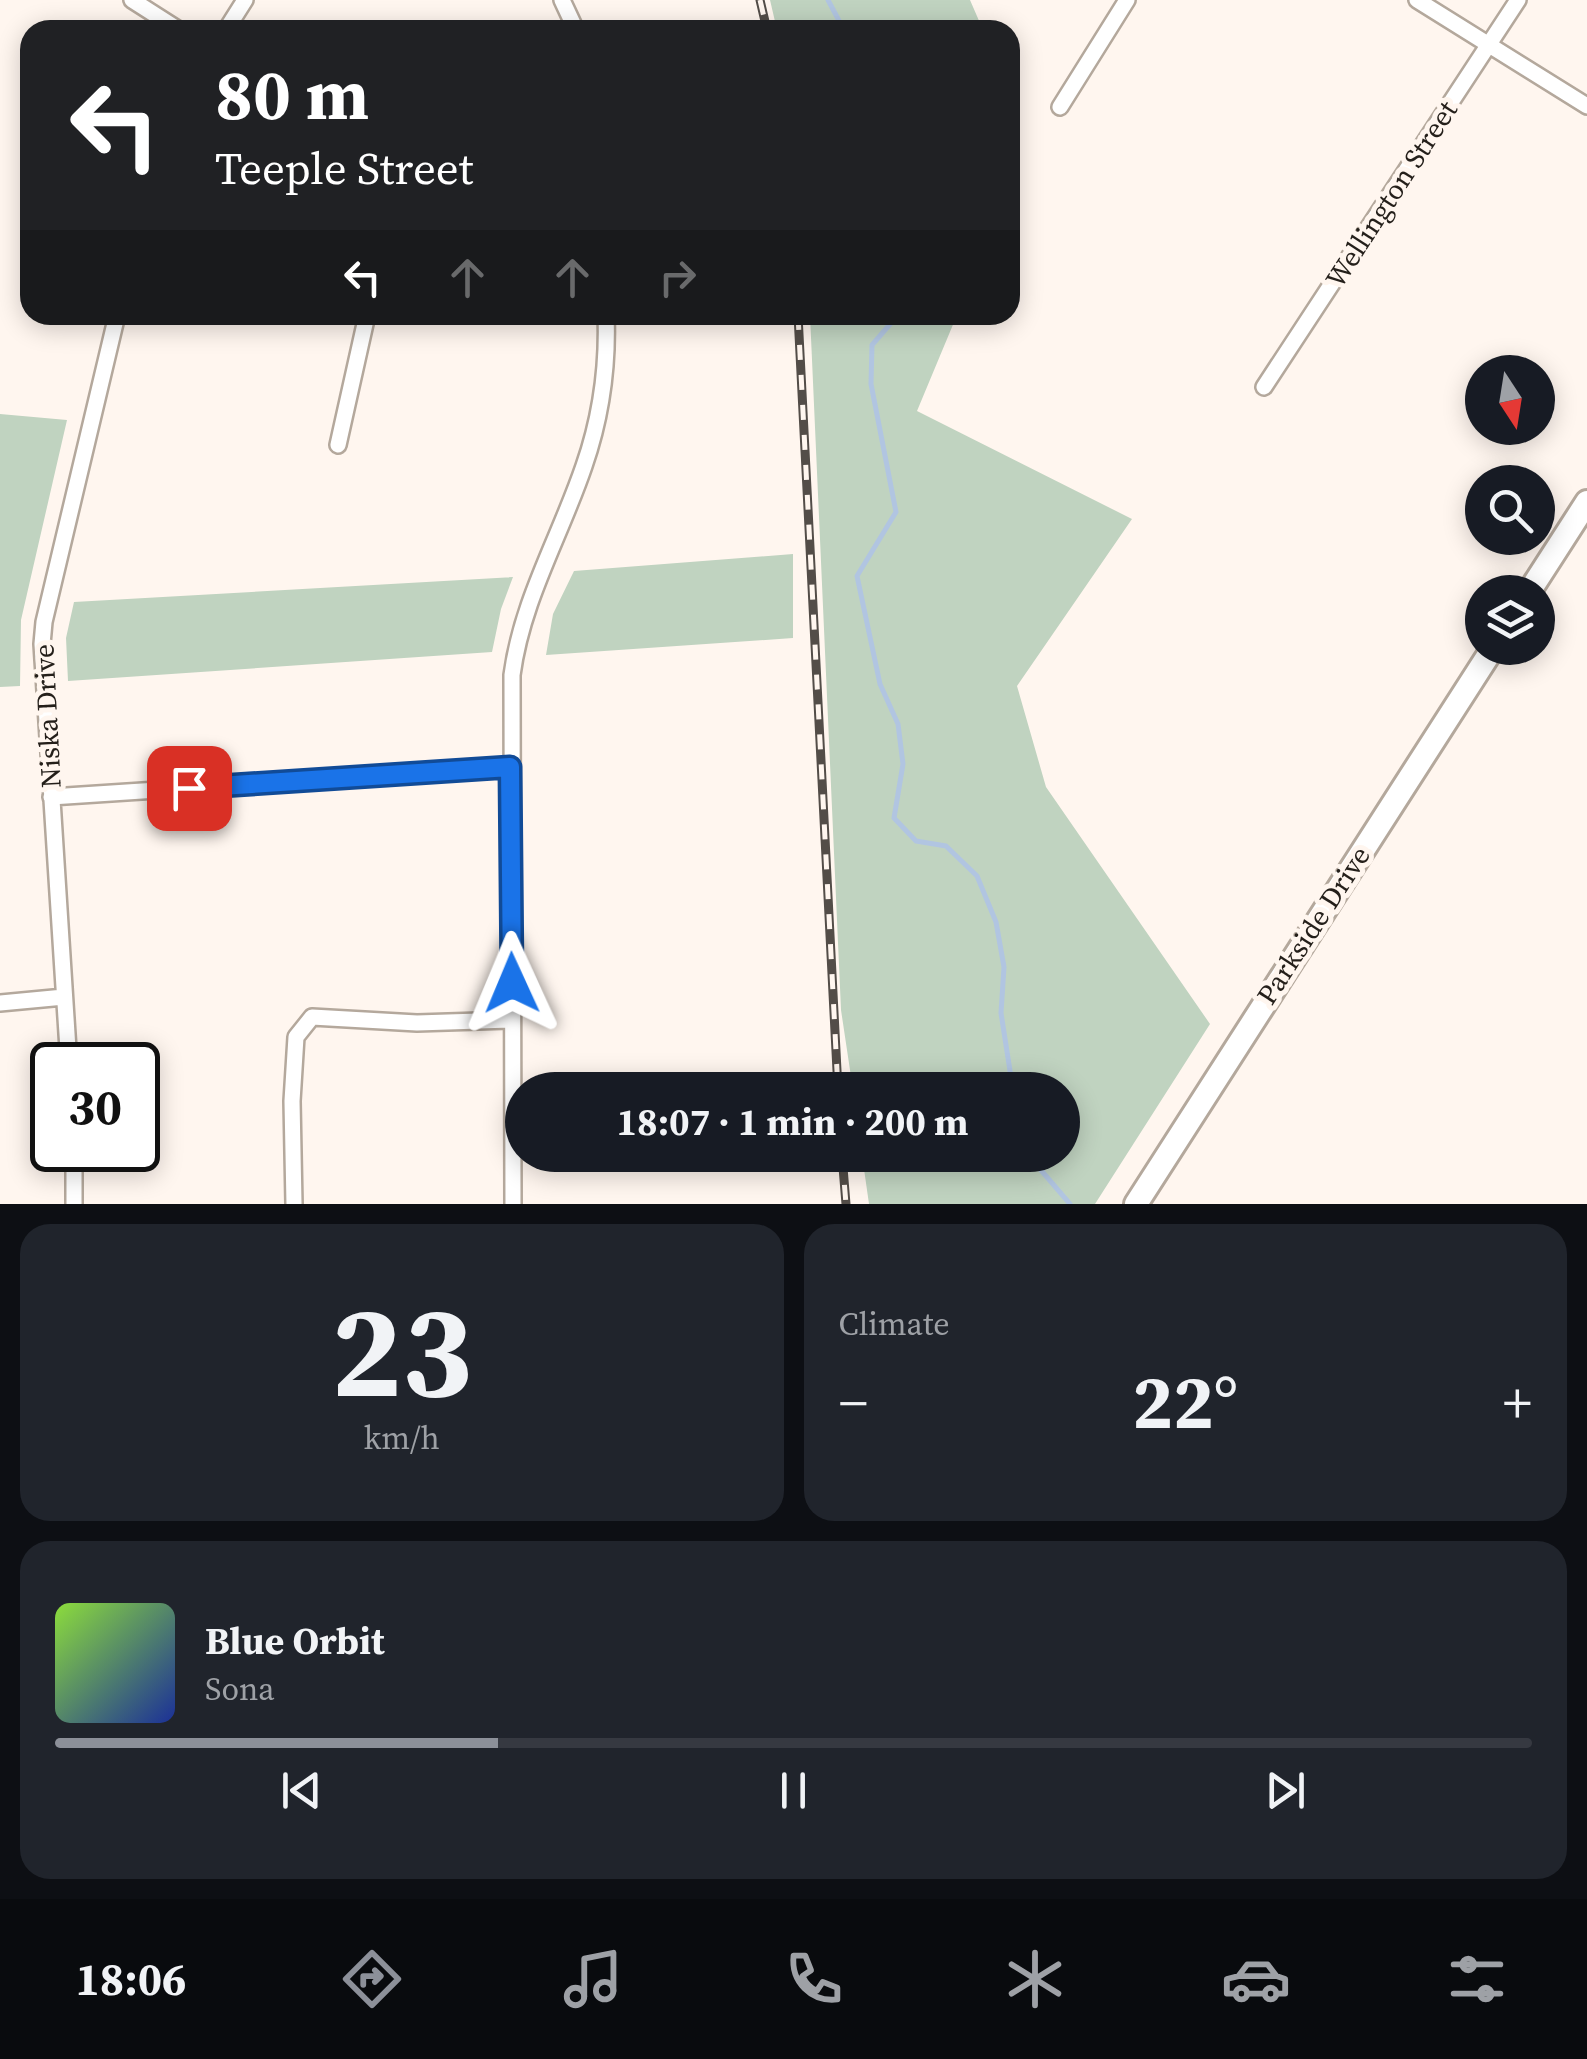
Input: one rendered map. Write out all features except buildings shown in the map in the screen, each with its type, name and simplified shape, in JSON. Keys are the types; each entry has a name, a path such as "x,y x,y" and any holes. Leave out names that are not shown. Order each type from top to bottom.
{"main road":[{"path":"1539,575 1587,502"},
{"name":"Parkside Drive","path":"1136,1204 1482,665"}],"street":[{"path":"132,0 163,20"},
{"path":"1060,107 1127,0"},
{"path":"1417,0 1587,106"},
{"name":"Wellington Street","path":"1264,388 1518,0"},
{"name":"Niska Drive","path":"68,1042 42,669 44,622 115,325"},
{"path":"338,445 365,325"},
{"path":"513,1204 512,689 520,628 595,430 605,374 606,325"},
{"path":"52,797 510,767"},
{"path":"0,1003 64,996"},
{"path":"294,1204 292,1101 296,1037 312,1017 417,1023 512,1020"},
{"path":"74,1172 74,1204"}],"green space":[{"path":"770,0 970,0 979,20 775,20"},
{"path":"810,325 953,325 917,411 1132,519 1017,686 1046,787 1210,1024 1095,1204 869,1204 864,1172 1080,1172 1080,1072 850,1072 841,1010"},
{"path":"0,414 67,420 21,620 20,686 0,687"},
{"path":"793,554 793,638 546,655 553,614 574,571"},
{"path":"513,577 492,652 68,681 66,638 74,602"}],"waterway":[{"path":"828,0 839,20"},
{"path":"889,325 872,345 871,384 896,512 857,576 880,684 898,724 903,764 894,818 916,841 946,846 977,876 996,922 1004,967 1001,1013 1010,1072"},
{"path":"1043,1172 1070,1204"}],"railway":[{"path":"760,0 765,20"},
{"path":"799,325 837,1072"},
{"path":"843,1172 846,1204"}],"route":[{"path":"189,788 510,767 512,983"}]}
